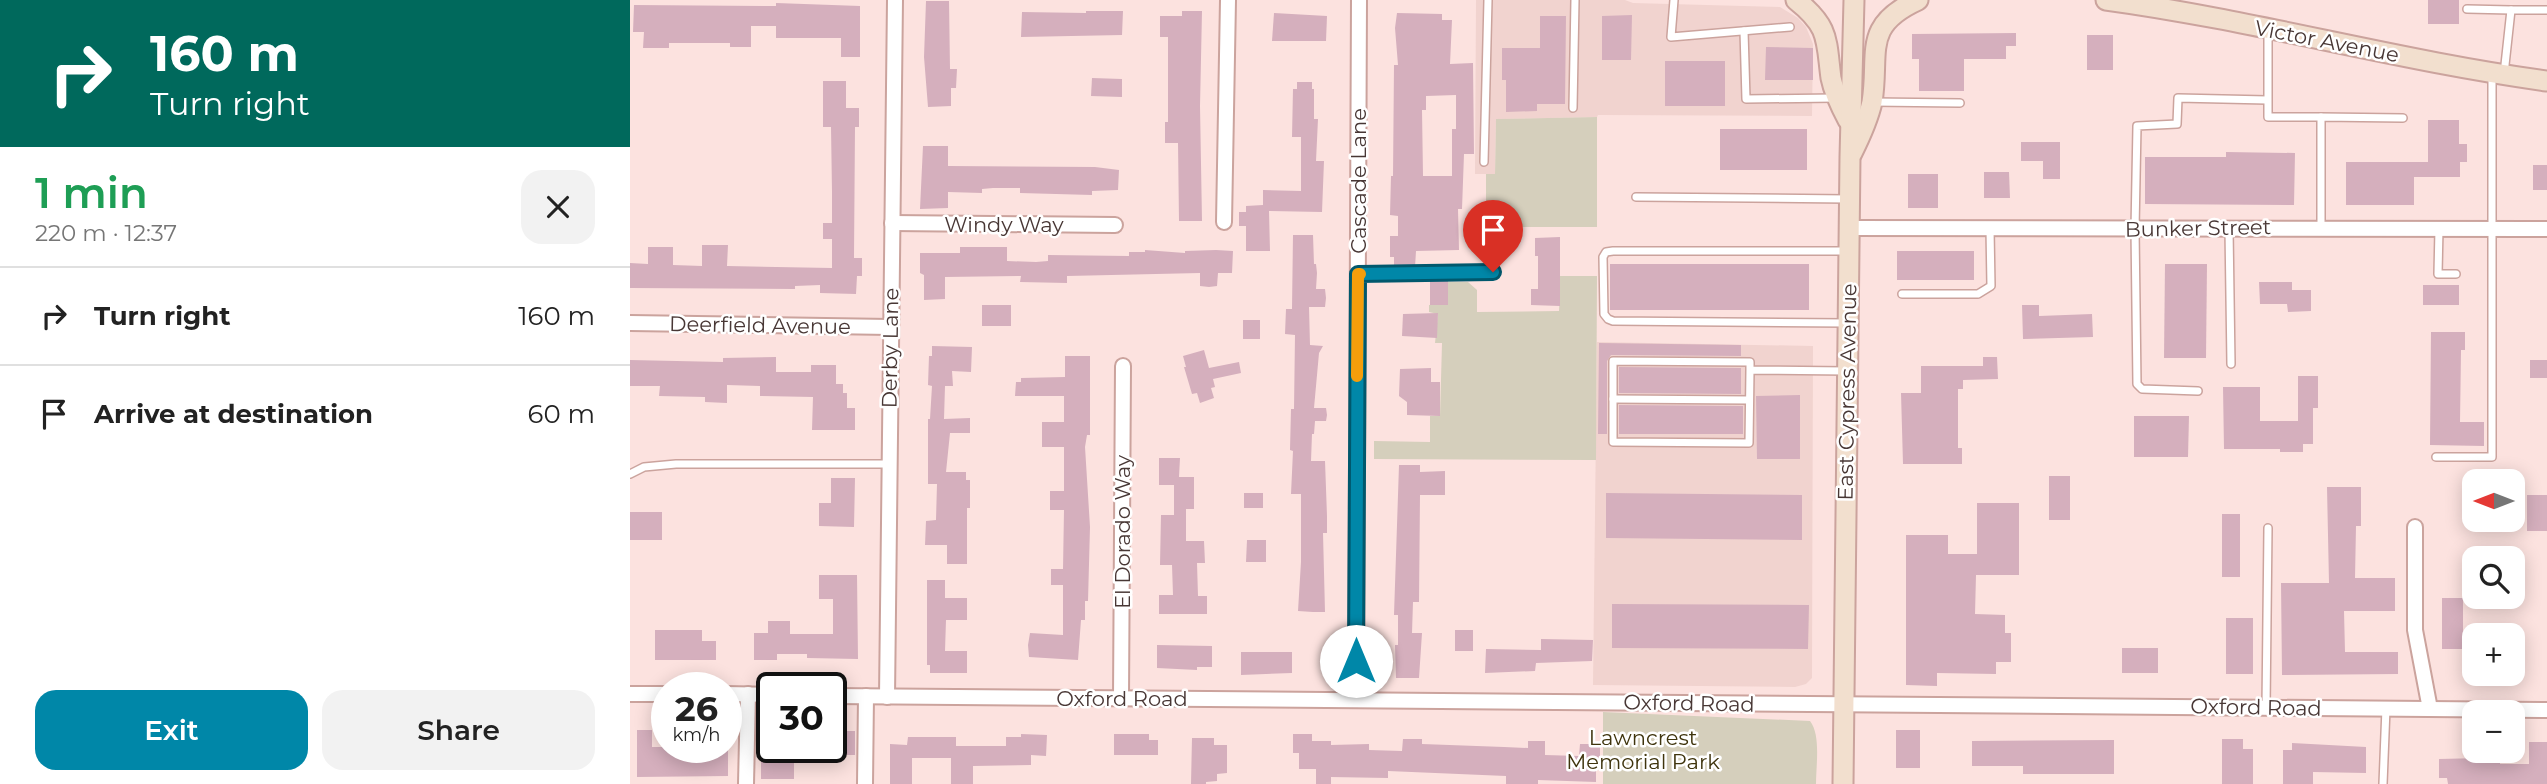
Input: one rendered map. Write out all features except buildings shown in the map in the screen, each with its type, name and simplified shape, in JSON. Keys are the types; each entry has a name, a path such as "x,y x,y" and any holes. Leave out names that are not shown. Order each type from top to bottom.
{"main road":[{"path":"1796,0 1825,36 1830,55 1831,77 1837,98 1850,125"},
{"name":"East Cypress Avenue","path":"1843,784 1850,125 1854,0"},
{"path":"1850,157 1863,131 1872,102 1876,37 1891,18 1905,6 1918,0"},
{"name":"Victor Avenue","path":"2106,0 2159,7 2498,74 2547,81"}],"street":[{"name":"Derby Lane","path":"887,697 895,0"},
{"path":"1224,222 1228,0"},
{"name":"Cascade Lane","path":"1356,699 1359,0"},
{"name":"Windy Way","path":"892,223 1115,225"},
{"name":"Bunker Street","path":"1849,228 2547,229"},
{"name":"Deerfield Avenue","path":"630,323 890,327"},
{"name":"El Dorado Way","path":"1121,699 1123,366"},
{"path":"2415,527 2415,630 2430,709"},
{"path":"630,694 651,694"},
{"path":"742,694 756,694"},
{"path":"746,784 748,694"},
{"name":"Oxford Road","path":"847,696 2547,710"},
{"path":"865,784 866,696"}],"lane":[{"path":"1484,162 1488,0"},
{"path":"1573,108 1576,0"},
{"path":"1674,0 1671,37 1790,27"},
{"path":"2467,9 2547,10"},
{"path":"2436,457 2492,457 2491,229 2498,74 2511,10"},
{"path":"2268,29 2268,117 2403,118"},
{"path":"1744,31 1746,99 1837,98"},
{"path":"2198,391 2141,390 2137,384 2137,126 2178,124 2178,98 2267,100"},
{"path":"1872,102 1960,103"},
{"path":"2321,117 2321,227"},
{"path":"1636,197 1849,199"},
{"path":"2439,228 2438,274 2456,274"},
{"path":"1902,294 1978,294 1985,291 1991,286 1990,229"},
{"path":"2229,229 2231,364"},
{"path":"1848,323 1613,321 1604,314 1603,264 1606,252 1613,251 1849,251"},
{"path":"1358,274 1493,272"},
{"path":"1614,361 1750,362 1749,443 1613,442 1613,399 1614,361"},
{"path":"1750,370 1847,371"},
{"path":"1613,399 1749,400"},
{"path":"630,474 644,467 676,464 889,464"},
{"path":"2266,707 2267,528"},
{"path":"2383,784 2386,708"}],"shaded area":[{"path":"1476,0 1625,0 1633,3 1780,7 1798,18 1806,27 1813,44 1812,116 1598,115 1496,119 1495,174 1475,174"},
{"path":"1597,342 1813,346 1812,678 1806,684 1795,687 1593,685"}],"green space":[{"path":"1597,117 1597,227 1486,227 1486,174 1495,174 1496,119"},
{"path":"1555,276 1597,276 1596,460 1374,459 1374,441 1430,442 1430,416 1440,416 1442,343 1435,343 1438,314 1429,312 1429,305 1448,305 1448,282 1468,282 1477,290 1477,312 1559,311 1560,289"},
{"name":"Lawncrest Memorial Park","path":"1603,712 1810,721 1817,742 1816,784 1603,784"}],"slow traffic":[{"path":"1357,376 1360,274"}],"route":[{"path":"1356,661 1358,274 1493,272"}]}
